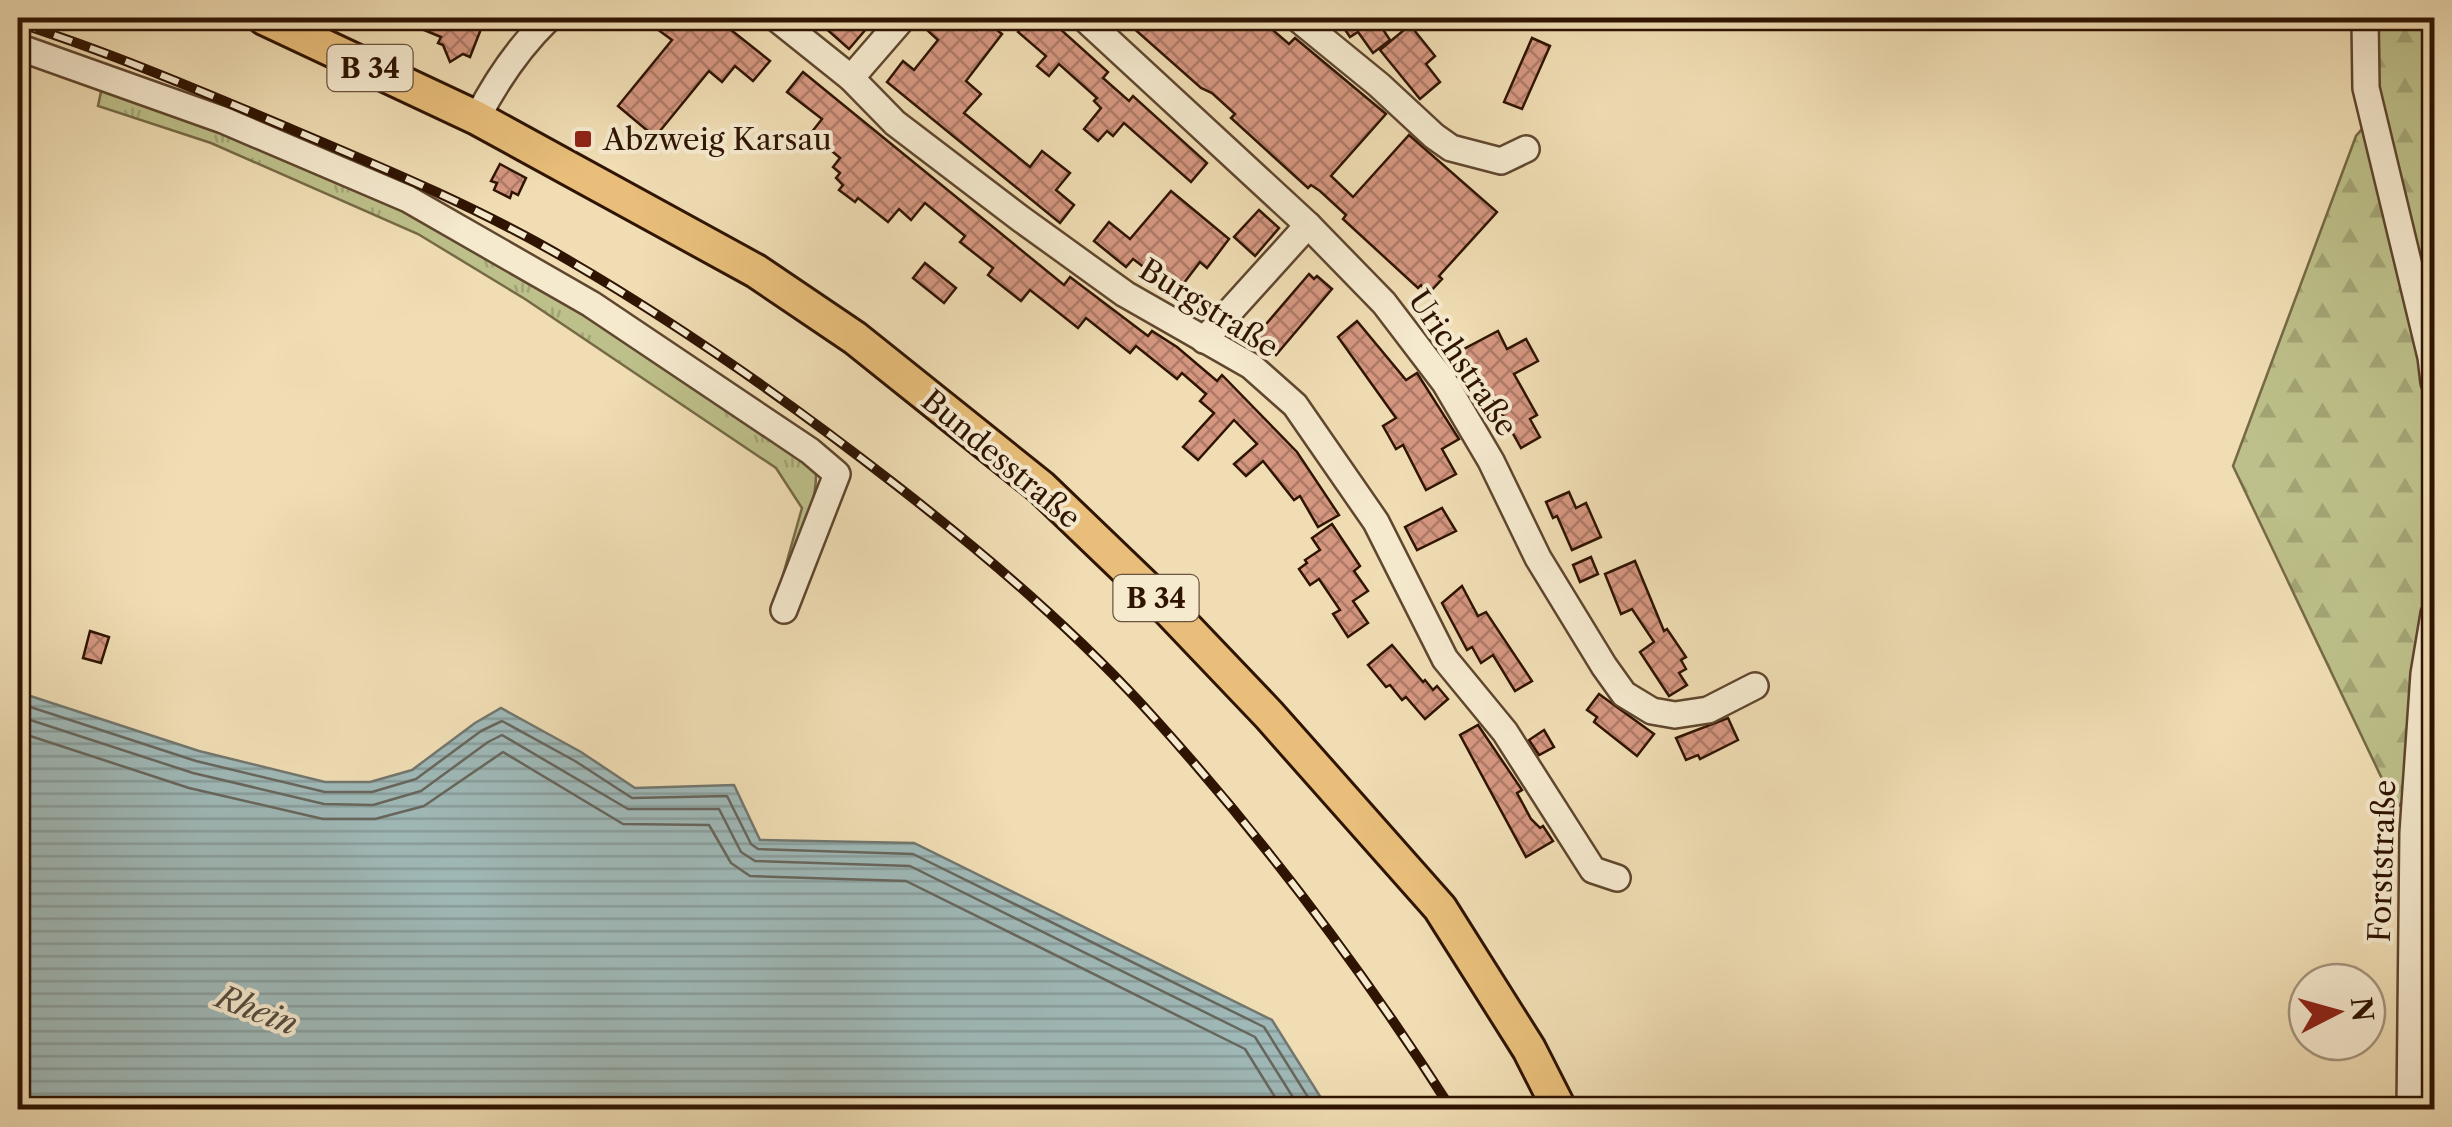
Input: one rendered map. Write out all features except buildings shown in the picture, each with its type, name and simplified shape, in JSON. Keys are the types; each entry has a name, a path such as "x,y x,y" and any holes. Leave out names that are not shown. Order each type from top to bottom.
{"main road":[{"name":"Bundesstraße","path":"264,18 477,118 756,271 855,338 1041,487 1256,702 1440,908 1530,1049 1560,1110"}],"street":[{"path":"477,118 492,88 531,35 549,18"},
{"name":"Burgstraße","path":"776,18 851,78 895,122 1020,219 1125,294 1250,366 1294,405 1376,522 1445,659 1505,732 1593,870 1617,878"},
{"path":"851,78 903,18"},
{"name":"Urichstraße","path":"1084,18 1308,224 1384,303 1445,383 1491,461 1538,558 1624,694 1652,711 1675,715 1708,710 1755,686"},
{"path":"1297,18 1451,148 1501,161 1526,149"},
{"path":"2365,18 2366,88 2432,358 2434,382"},
{"path":"18,47 223,120 408,198 591,304 810,452 837,474 784,610"},
{"path":"1204,340 1308,224"},
{"name":"Forststraße","path":"2410,1110 2413,833 2424,674 2434,614"}],"green space":[{"path":"2376,18 2434,18 2434,1109 2419,1109 2429,1012 2427,843 2385,785 2233,466 2356,136 2380,108"},
{"path":"102,87 275,150 481,246 784,444 816,472 808,517 779,589 802,508 776,468 525,299 418,234 211,143 98,106"}],"water":[{"name":"Rhein","path":"18,692 199,751 325,782 370,782 412,770 501,708 581,752 635,788 734,785 760,840 914,843 1272,1020 1328,1109 18,1109"}],"railway":[{"path":"18,23 218,98 499,222 653,312 856,455 1031,596 1156,720 1312,909 1452,1110"}],"place":[{"name":"Abzweig Karsau","path":"583,139"}]}
